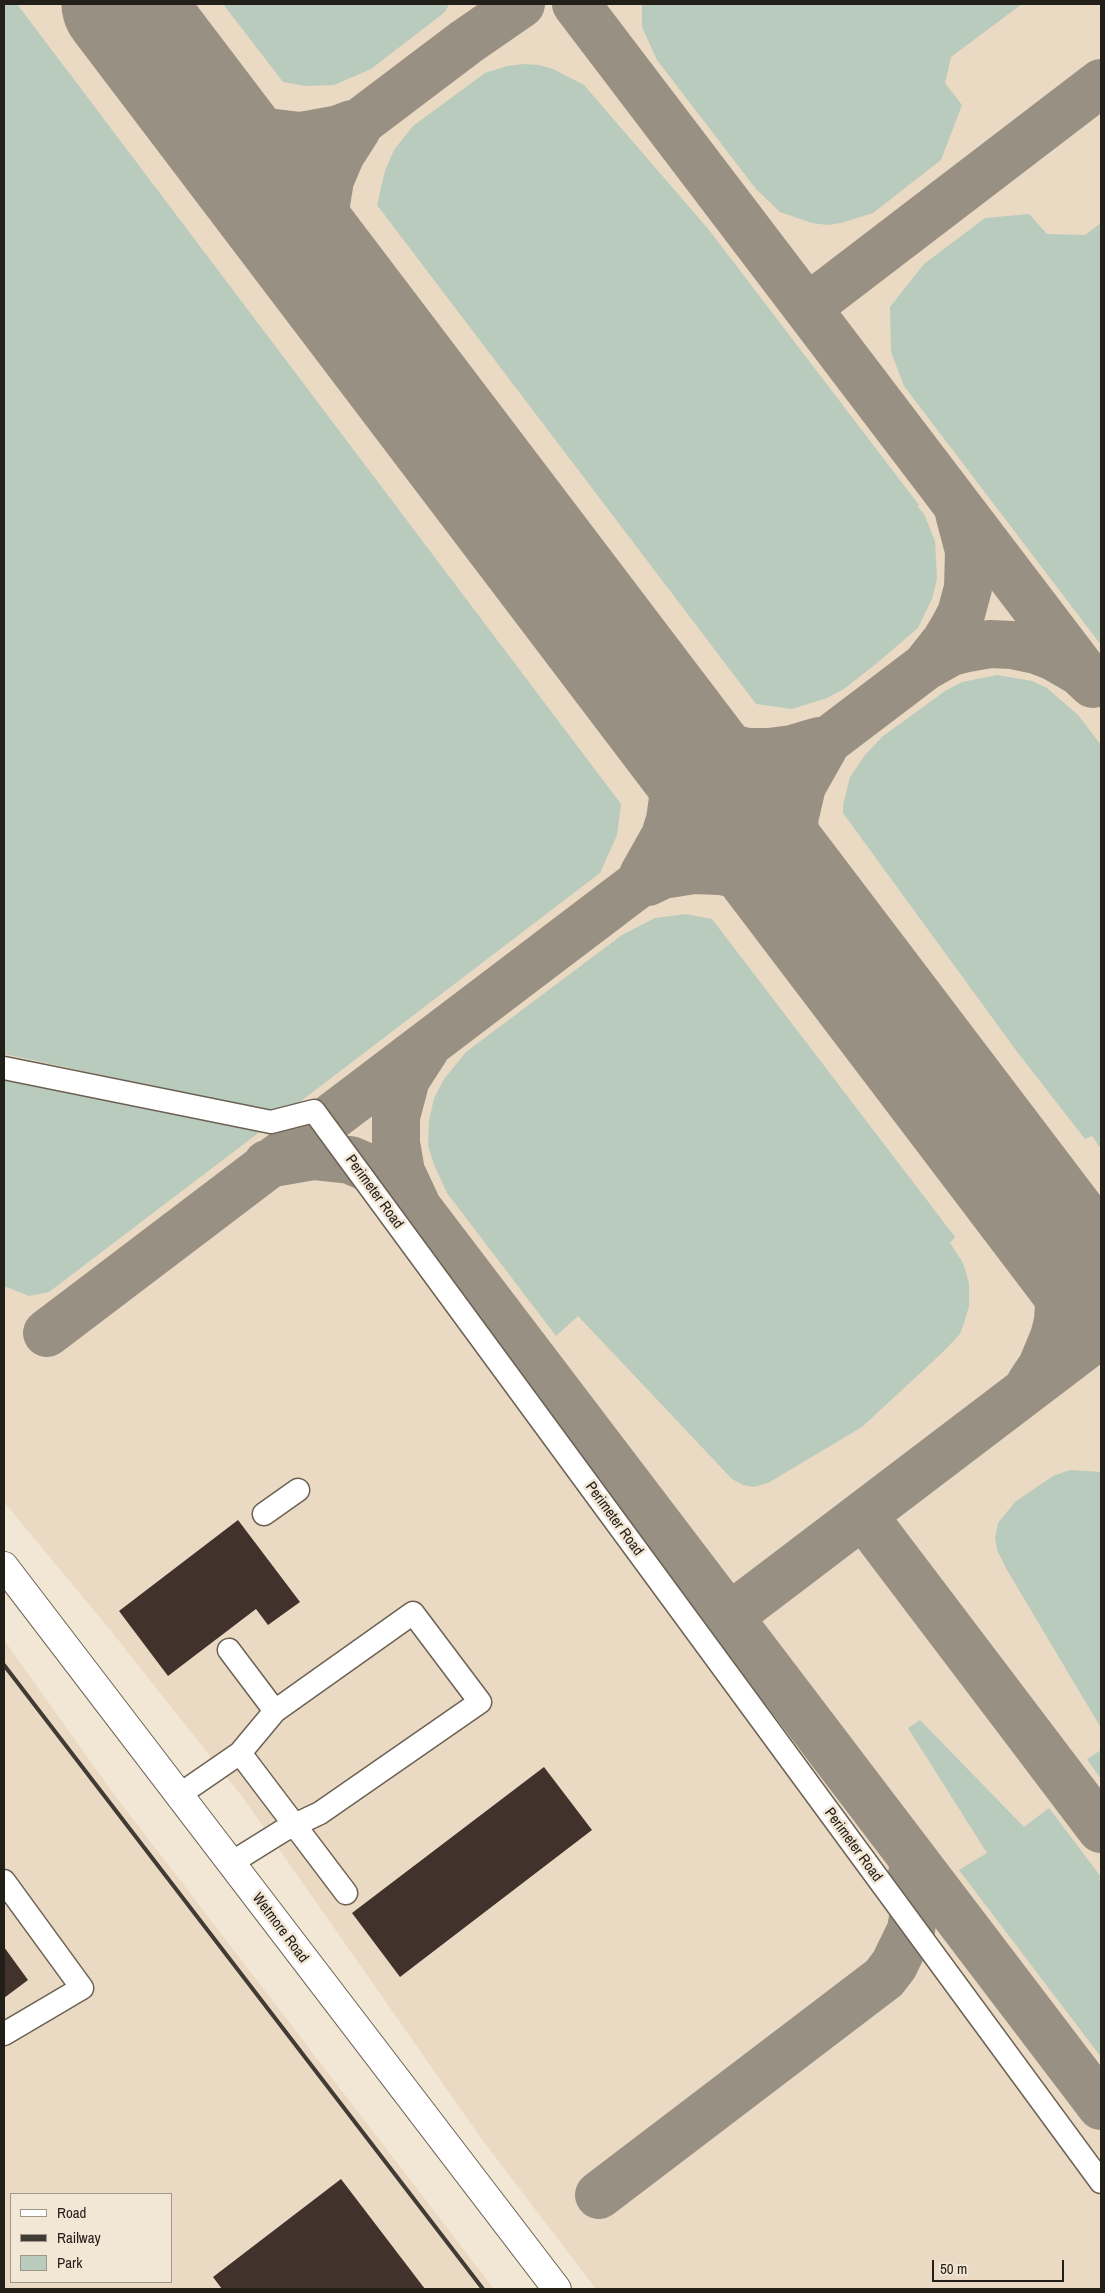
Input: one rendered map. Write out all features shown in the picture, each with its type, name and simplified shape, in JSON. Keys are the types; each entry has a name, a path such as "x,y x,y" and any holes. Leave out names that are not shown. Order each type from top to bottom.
{"main road":[{"name":"Wetmore Road","path":"4,1566 557,2289"}],"lane":[{"name":"Perimeter Road","path":"4,1068 271,1122 314,1110 1101,2182"},
{"path":"264,1514 298,1490"},
{"path":"179,1795 240,1753 274,1711 413,1613 480,1702 320,1813 296,1824 231,1863"},
{"path":"228,1650 274,1711"},
{"path":"240,1753 296,1824 346,1893"},
{"path":"4,1881 82,1988 4,2034"}],"shaded area":[{"path":"4,4 1101,4 1101,2289 596,2289 483,2141 244,1799 111,1631 4,1502"},
{"path":"4,1640 113,1793 494,2289 4,2289"}],"green space":[{"path":"4,4 17,4 621,804 617,835 600,873 284,1114 4,1054"},
{"path":"223,4 449,4 445,12 371,69 334,85 305,86 283,82"},
{"path":"642,4 1022,4 951,57 945,83 962,105 941,160 873,213 841,223 827,225 812,223 780,212 756,189 657,60 642,27"},
{"path":"539,65 553,69 584,85 709,230 924,514 935,541 937,579 932,599 918,628 844,689 827,698 792,709 756,704 377,205 385,171 394,150 413,126 485,73 507,66"},
{"path":"1029,214 1047,234 1085,235 1101,223 1101,645 904,386 891,352 890,307 924,264 985,218"},
{"path":"997,675 1032,681 1047,688 1078,715 1101,745 1101,1149 1092,1136 1085,1139 1018,1053 843,813 843,805 850,777 865,755 883,736 945,691 962,682"},
{"path":"686,914 712,919 955,1237 950,1243 963,1263 969,1283 969,1306 960,1334 943,1352 862,1427 768,1483 754,1487 743,1485 732,1479 578,1316 556,1336 447,1193 434,1165 428,1145 429,1121 434,1098 444,1079 466,1052 622,935 655,918"},
{"path":"4,1075 261,1131 49,1292 29,1296 4,1286"},
{"path":"1070,1470 1101,1472 1101,1728 1007,1570 997,1550 995,1538 998,1523 1015,1502 1053,1476"},
{"path":"920,1720 1024,1827 1049,1808 1101,1877 1101,2057 959,1870 987,1853 908,1728"},
{"path":"1101,1750 1101,1779 1087,1759"}],"building":[{"path":"238,1520 300,1602 268,1625 256,1609 168,1676 119,1611"},
{"path":"544,1767 592,1830 400,1977 352,1913"},
{"path":"4,1947 28,1980 4,1998"},
{"path":"341,2179 425,2289 222,2289 213,2277"}],"taxiway":[{"path":"265,194 466,42 521,4"},
{"path":"576,4 1081,668"},
{"path":"175,76 203,102 219,113 237,123 259,131 300,136 339,129 352,124"},
{"path":"807,308 1101,83"},
{"path":"357,129 341,154 330,180 326,204 325,231 329,256 337,276 363,323"},
{"path":"926,666 954,627 961,614 968,588 969,551 959,513"},
{"path":"47,1333 926,666 951,652 967,648 990,644 1012,645 1036,650 1054,657 1080,672 1093,684"},
{"path":"628,671 674,720 692,733 721,746 747,752 769,752 792,749 819,741"},
{"path":"643,875 665,836 670,820 674,791 669,748 658,721 645,701"},
{"path":"824,747 802,786 793,835 795,856 801,881 824,930"},
{"path":"648,882 662,875 694,870 720,871 747,876 790,899 817,925"},
{"path":"416,1204 401,1172 396,1143 396,1117 406,1079 426,1048"},
{"path":"267,1164 313,1156 350,1160 381,1173 401,1187 1101,2106"},
{"path":"1026,1197 1055,1254 1060,1288 1058,1321 1054,1337 1042,1366 1030,1384"},
{"path":"1036,1206 1071,1238 1101,1253"},
{"path":"730,1616 1101,1334"},
{"path":"863,1515 1101,1829"},
{"path":"599,2195 884,1978 894,1965 911,1930 916,1898 912,1874"}],"runway":[{"path":"121,4 1101,1295"}],"railway":[{"path":"4,1665 483,2289"}]}
